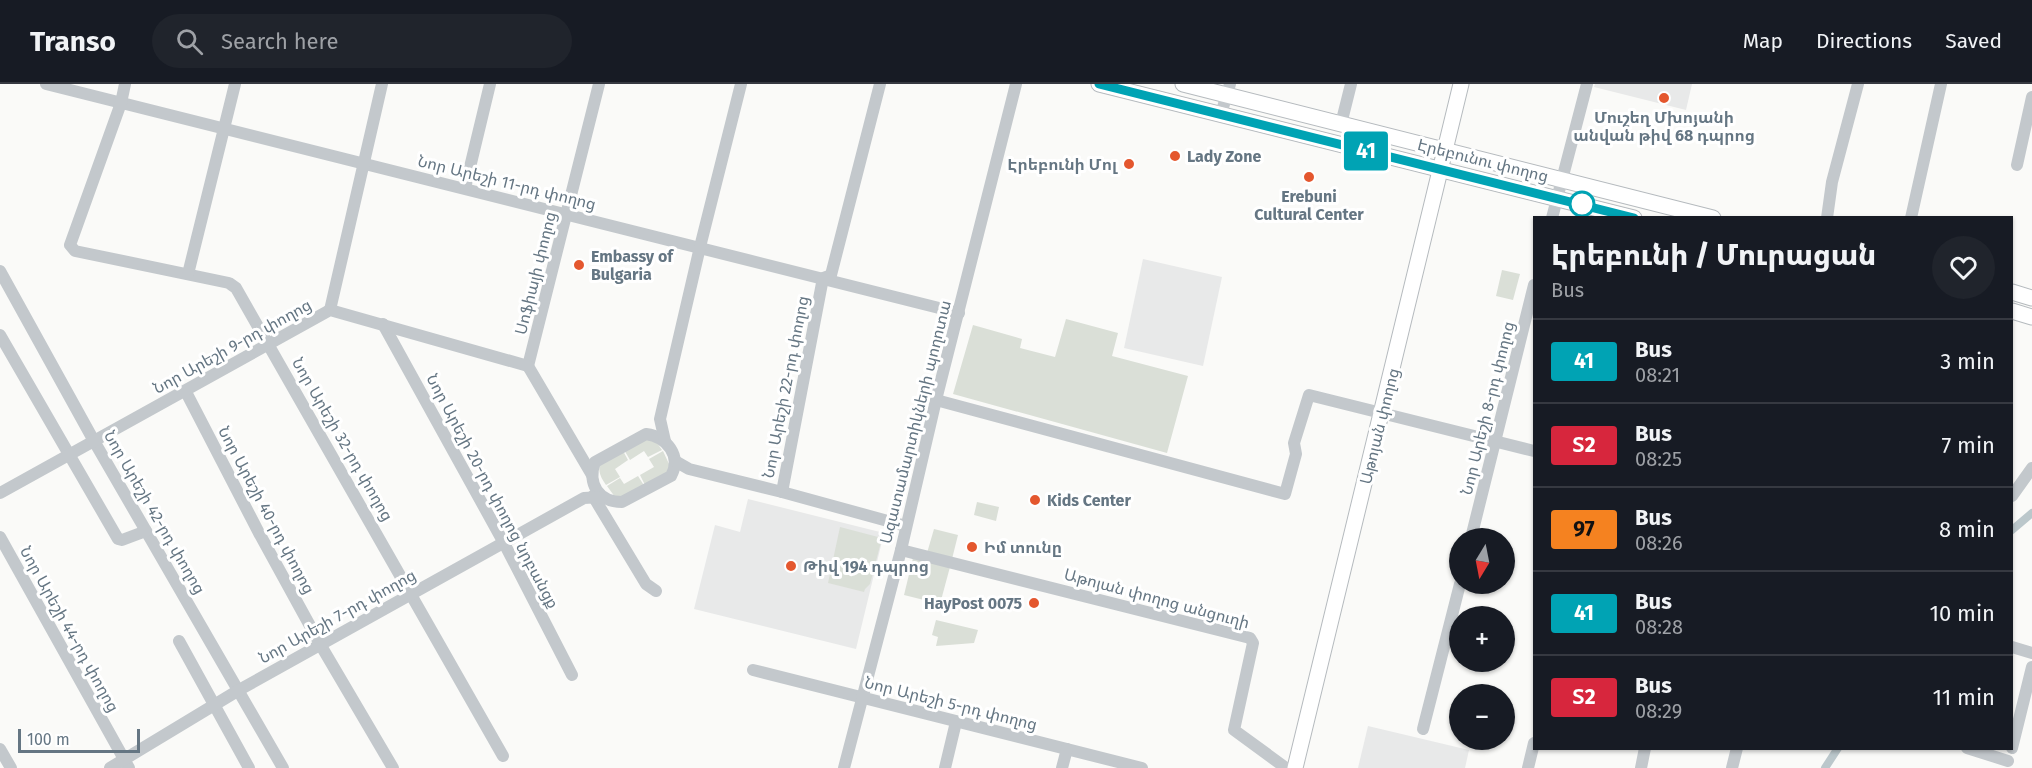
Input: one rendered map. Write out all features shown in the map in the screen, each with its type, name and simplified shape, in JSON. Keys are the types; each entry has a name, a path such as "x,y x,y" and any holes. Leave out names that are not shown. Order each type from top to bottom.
{"main road":[{"name":"Էրեբունու փողոց","path":"1099,84 1626,216"},
{"name":"Էրեբունու փողոց","path":"1183,84 1229,90 1341,124 1562,179 1669,212 1698,216"},
{"name":"Աթոյան փողոց","path":"1295,768 1461,84"},
{"path":"2013,292 2032,298"},
{"path":"2013,311 2032,316"}],"street":[{"name":"Նոր Արեշի 11-րդ փողոց","path":"46,84 959,313"},
{"path":"121,103 125,84"},
{"path":"188,274 235,84"},
{"path":"330,310 382,84"},
{"path":"465,188 490,84"},
{"name":"Սոֆիայի փողոց","path":"528,366 599,84"},
{"path":"665,441 660,420 741,84"},
{"name":"Նոր Արեշի 22-րդ փողոց","path":"782,492 823,278 831,275 880,84"},
{"name":"Ազատամարտիկների պողոտա","path":"844,768 902,550 936,400 1016,84"},
{"path":"1341,124 1351,84"},
{"path":"1552,216 1587,84"},
{"path":"1827,216 1832,182 1858,84"},
{"path":"1911,216 1941,84"},
{"path":"1221,114 1229,90"},
{"path":"2018,165 2032,97"},
{"name":"Նոր Արեշի 32-րդ փողոց","path":"121,103 70,241 72,249 234,285 412,593 503,756"},
{"name":"Նոր Արեշի 42-րդ փողոց","path":"0,271 94,441 283,768"},
{"name":"Նոր Արեշի 8-րդ փողոց","path":"1473,528 1533,289"},
{"name":"Նոր Արեշի 9-րդ փողոց","path":"0,493 186,392 330,310 528,366"},
{"name":"Նոր Արեշի 20-րդ փողոց նրբանցք","path":"383,324 504,543 572,675"},
{"path":"0,335 118,539 122,540 146,531"},
{"path":"528,366 582,458 593,490 646,584 656,591"},
{"name":"Նոր Արեշի 40-րդ փողոց","path":"186,392 259,532 393,768"},
{"path":"936,400 1285,494 1296,454 1294,443 1309,395 1533,451"},
{"path":"582,458 597,460 646,434 660,420"},
{"path":"646,434 655,435 670,446 675,461 670,476"},
{"path":"593,490 597,460"},
{"path":"675,461 689,469 906,526"},
{"path":"2013,495 2032,468"},
{"path":"593,490 614,502 622,502 670,476 689,469"},
{"name":"Նոր Արեշի 7-րդ փողոց","path":"110,768 127,764 213,705 504,543 593,490"},
{"name":"Նոր Արեշի 44-րդ փողոց","path":"0,537 127,764"},
{"name":"Աթոյան փողոց անցուղի","path":"902,550 1250,638 1253,643 1234,729 1286,768"},
{"path":"1423,729 1457,594"},
{"path":"179,641 249,768"},
{"path":"2013,647 2032,653"},
{"path":"2013,741 2032,667"},
{"name":"Նոր Արեշի 5-րդ փողոց","path":"753,670 1142,768"},
{"path":"945,768 956,722"},
{"path":"1528,768 1533,748"},
{"path":"0,749 11,768"},
{"path":"1062,768 1067,749"},
{"path":"1641,768 1646,750"},
{"path":"1732,768 1736,750"},
{"path":"1978,750 2009,756"}],"shaded area":[{"name":"Մուշեղ Մխոյանի անվան թիվ 68 դպրոց","path":"1595,84 1692,84 1686,110 1594,87"},
{"path":"1143,259 1222,277 1203,366 1124,348"},
{"path":"1502,270 1520,274 1513,300 1496,296"},
{"path":"1066,319 1118,333 1112,356 1188,376 1167,453 953,394 973,325 1022,339 1020,348 1055,357"},
{"path":"645,438 657,443 662,450 648,457 644,451 630,460 623,448"},
{"path":"622,449 628,460 615,469 620,477 606,485 600,467 605,460"},
{"path":"663,451 669,464 668,473 646,487 640,475 654,467 649,459"},
{"path":"638,476 645,487 623,498 615,497 607,486 620,478 624,484"},
{"name":"Թիվ 194 դպրոց","path":"748,499 884,533 856,649 694,609 715,525 740,532"},
{"path":"977,502 999,507 996,521 974,515"},
{"path":"840,527 882,538 870,584 864,592 828,583"},
{"path":"934,529 958,535 952,559 927,553"},
{"path":"913,558 950,567 940,604 904,595"},
{"path":"936,620 978,630 974,643 936,646 938,637 932,635"},
{"path":"1368,726 1449,745 1449,750 1469,750 1465,768 1358,768"}],"waterway":[{"path":"2013,529 2032,513"},
{"path":"1825,768 1837,750"}],"bus line":[{"name":"41","path":"1099,84 1626,216"}],"place":[{"name":"Մուշեղ Մխոյանի անվան թիվ 68 դպրոց","path":"1664,98"},
{"name":"Lady Zone","path":"1175,156"},
{"name":"Էրեբունի Մոլ","path":"1129,164"},
{"name":"Erebuni Cultural Center","path":"1309,177"},
{"name":"Embassy of Bulgaria","path":"579,265"},
{"name":"Kids Center","path":"1035,500"},
{"name":"Իմ տունը","path":"972,547"},
{"name":"Թիվ 194 դպրոց","path":"791,566"},
{"name":"HayPost 0075","path":"1034,603"}]}
